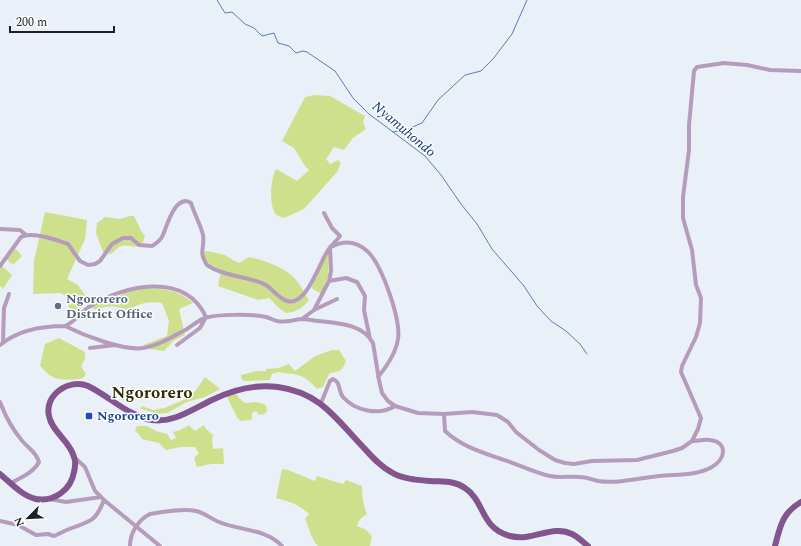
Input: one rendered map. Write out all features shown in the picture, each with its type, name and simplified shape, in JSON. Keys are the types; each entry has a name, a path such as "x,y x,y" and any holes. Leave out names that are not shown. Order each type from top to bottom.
{"main road":[{"path":"0,474 29,497 36,499 48,499 62,493 71,484 75,466 74,457 67,444 48,417 51,400 60,389 68,385 75,383 82,384 135,415 152,420 180,417 224,395 238,390 253,387 278,387 311,397 330,410 373,458 381,465 400,476 428,481 450,482 463,486 474,496 487,521 503,534 525,538 554,530 563,531 578,537 588,546"},
{"path":"775,546 781,524 787,512 801,502"}],"street":[{"path":"692,441 698,429 701,418 681,372 682,366 696,337 700,323 701,298 696,285 692,250 683,218 683,197 689,150 689,125 694,71 697,67 724,63 747,65 770,70 801,71"},
{"path":"0,229 20,230 25,234 68,244 80,261 88,264 95,264 102,259 112,244 123,238 131,238 139,245 152,246 159,241 163,235 166,225 176,207 183,201 187,200 191,203 202,233 202,254 207,266 262,283 266,285 274,294 286,301 292,301 297,300 304,293 318,271 326,253 340,236 332,228 324,213"},
{"path":"0,266 17,242 25,234"},
{"path":"330,247 338,243 347,242 361,246 374,260 386,284 398,325 398,341 396,350 378,377"},
{"path":"314,310 328,281 331,271 330,247"},
{"path":"328,281 346,278 357,282 365,296 364,310 370,339"},
{"path":"2,343 8,338 24,331 65,326 70,324 88,307 107,297 136,287 168,287 184,293 199,306 206,317"},
{"path":"2,343 4,308 9,294"},
{"path":"65,326 77,332 117,345 143,348 158,344 206,317 254,315 267,317 277,321 292,322 301,319 314,310 337,299"},
{"path":"177,345 200,328 206,317"},
{"path":"301,319 336,323 353,327 364,333 373,344 382,393 388,401 395,406 418,413 444,414 472,412 497,415 508,422 516,432 539,450 555,460 574,464 592,461 637,460 677,449 692,441 710,440 719,444 723,448 724,453 722,458 714,466 701,472 689,474 616,481 598,481 580,477 561,478 525,469 472,449 461,443 445,431 444,414"},
{"path":"90,348 117,345"},
{"path":"320,403 332,379 338,383 343,397 359,407 377,412 389,410 395,406"},
{"path":"0,402 13,429 21,440 37,456 39,462 36,468 31,472 11,483"},
{"path":"74,457 85,467 95,491 160,546"},
{"path":"48,499 66,502 102,498"},
{"path":"0,521 18,525 36,535 48,534 54,536 69,529 83,525 94,518 100,511 102,498"},
{"path":"130,546 130,539 136,527 143,518 150,514 166,511 196,511 209,516 218,522 269,535 282,546"}],"green space":[{"path":"315,95 330,96 365,116 363,122 366,129 353,138 344,150 334,147 326,159 330,164 338,160 341,163 337,172 304,209 284,218 275,214 272,207 272,184 276,169 297,181 309,170 294,148 282,141 305,97"},
{"path":"45,212 87,220 85,239 67,279 78,285 85,295 84,306 76,313 69,310 68,297 60,293 33,294 34,261"},
{"path":"134,216 145,236 141,245 135,247 124,245 111,254 103,252 96,233 97,223 105,217 120,219"},
{"path":"15,248 22,256 14,264 10,263 7,259"},
{"path":"205,251 225,255 239,263 249,257 265,261 276,266 293,276 309,300 299,309 286,313 269,298 258,300 218,286 221,269 213,266 207,261 204,256"},
{"path":"327,254 329,254 328,276 322,294 311,288"},
{"path":"2,266 12,275 3,289 0,286 0,268"},
{"path":"147,288 177,293 193,303 179,309 185,335 173,341 164,351 149,349 143,345 167,336 169,321 162,303 145,303 128,310 119,307 111,307 94,310 92,306 130,291"},
{"path":"59,338 85,352 85,359 81,366 86,374 83,378 69,380 55,378 40,366 45,344"},
{"path":"332,350 339,350 346,361 341,370 329,374 323,387 317,389 311,382 301,376 293,374 278,372 272,374 270,380 244,381 241,378 241,375 257,371 266,371 266,369 278,368 289,364 295,371 315,356"},
{"path":"205,377 220,389 205,397 187,402 167,413 158,414 141,409 141,406 154,410 164,408 186,399 196,390"},
{"path":"236,393 245,403 257,402 266,405 267,411 264,414 259,415 256,411 252,413 252,419 240,421 226,395"},
{"path":"189,425 195,431 204,425 213,435 213,449 223,448 224,464 211,464 197,467 194,458 199,453 195,447 181,447 166,450 159,443 142,439 135,431 137,426 147,426 156,431 167,434 171,440 176,438 173,432"},
{"path":"282,469 315,481 317,476 343,484 346,480 362,486 363,500 367,514 360,519 357,526 365,529 372,536 370,546 318,546 312,537 305,519 309,514 294,504 276,498"}],"waterway":[{"name":"Nyamuhondo","path":"217,0 225,13 232,12 245,24 254,28 262,36 274,33 278,43 289,46 296,53 303,51 307,52 335,71 353,98 369,114 425,156 477,224 492,249 524,286 537,306 551,321 566,331 580,344 587,354"},
{"path":"393,132 408,129 422,123 438,100 465,75 481,71 493,59 512,34 527,0"}],"place":[{"name":"Ngororero District Office","path":"58,306"},
{"name":"Ngororero","path":"89,416"}],"district":[{"name":"Ngororero","path":"152,393"}]}
